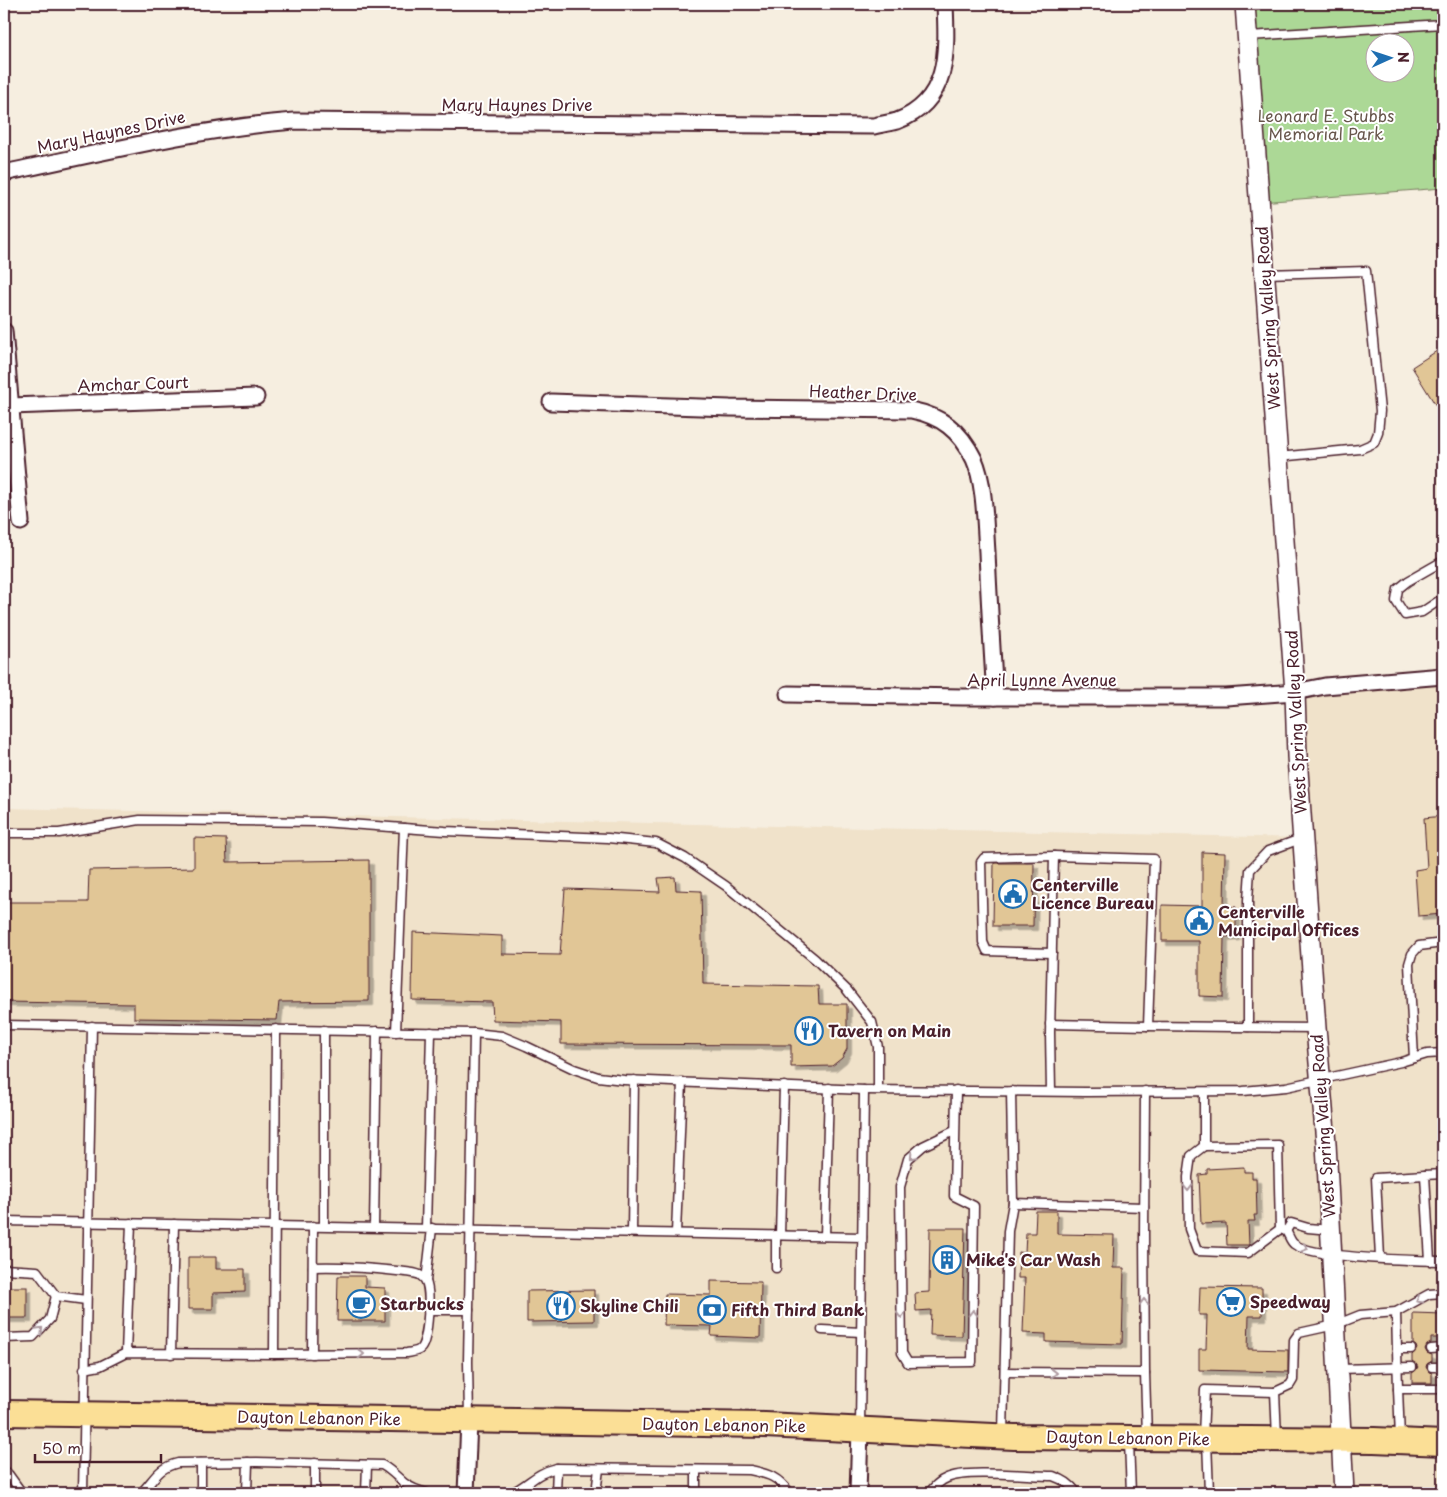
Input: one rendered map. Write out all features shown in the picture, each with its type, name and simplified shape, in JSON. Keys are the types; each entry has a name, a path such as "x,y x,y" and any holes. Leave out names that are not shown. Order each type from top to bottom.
{"main road":[{"name":"Dayton Lebanon Pike","path":"4,1413 756,1425 1003,1436 1443,1443"}],"street":[{"name":"Mary Haynes Drive","path":"4,173 194,133 247,125 294,121 874,126 896,121 911,114 928,100 938,85 944,68 947,45 945,4"},
{"name":"West Spring Valley Road","path":"1245,4 1321,1080 1344,1493"},
{"path":"4,331 21,522"},
{"name":"Amchar Court","path":"11,406 256,397"},
{"name":"Heather Drive","path":"551,402 730,408 910,410 926,413 940,419 962,439 974,459 980,476 985,522 995,697"},
{"name":"April Lynne Avenue","path":"788,694 995,697 1226,697 1295,692 1325,686 1443,676"},
{"path":"466,1493 469,1421"},
{"path":"858,1493 860,1430"}],"lane":[{"path":"1248,36 1443,24"},
{"path":"1265,274 1366,271 1380,411 1378,433 1374,443 1360,449 1278,457"},
{"path":"1443,561 1408,581 1398,589 1396,600 1405,615 1422,612 1443,598"},
{"path":"4,833 59,833 140,820 321,822 608,838 656,843 685,858 734,892 815,960 847,990 872,1022 878,1047 878,1090"},
{"path":"396,1032 404,828"},
{"path":"1248,1027 1250,870 1268,851 1303,838"},
{"path":"1052,953 987,951 983,942 982,862 984,858 1054,856 1154,859 1148,1026"},
{"path":"1051,1091 1050,1024 1054,856"},
{"path":"1414,1058 1409,964 1412,954 1419,946 1443,943"},
{"path":"4,1024 474,1033 502,1036 574,1069 598,1077 864,1090 1204,1092 1260,1090 1321,1080 1427,1054 1443,1053"},
{"path":"1050,1024 1316,1028"},
{"path":"83,1493 83,1415 92,1026"},
{"path":"274,1354 276,1030"},
{"path":"324,1030 324,1226"},
{"path":"374,1227 377,1031"},
{"path":"84,1369 100,1366 126,1353 312,1354 415,1352 421,1349 428,1329 426,1281 429,1228 431,1032"},
{"path":"469,1421 474,1033"},
{"path":"632,1232 634,1080"},
{"path":"676,1233 682,1082"},
{"path":"776,1268 784,1086"},
{"path":"825,1236 829,1088"},
{"path":"860,1430 864,1090"},
{"path":"954,1131 923,1146 908,1159 900,1187 902,1353 908,1363 972,1362 974,1206 954,1196 956,1090"},
{"path":"1003,1436 1008,1231 1013,1203 1011,1091"},
{"path":"1131,1493 1145,1374 1145,1091"},
{"path":"1204,1092 1204,1146"},
{"path":"1330,1230 1308,1228 1291,1223 1283,1230 1248,1254 1197,1251 1189,1229 1188,1177 1191,1156 1204,1146 1278,1145 1283,1230 1296,1246 1332,1254 1443,1262"},
{"path":"1380,1258 1376,1178 1443,1174"},
{"path":"1425,1175 1430,1261"},
{"path":"1013,1203 1144,1207"},
{"path":"4,1221 862,1237"},
{"path":"126,1353 131,1223"},
{"path":"171,1354 174,1224"},
{"path":"312,1354 313,1226"},
{"path":"312,1267 339,1266 414,1273 426,1281"},
{"path":"4,1269 37,1271 56,1296 86,1300"},
{"path":"1209,1493 1205,1439 1206,1390 1275,1392 1290,1385 1293,1380 1294,1340 1299,1333 1335,1325 1360,1315 1396,1312 1429,1294 1443,1293"},
{"path":"4,1338 33,1337 50,1320 56,1296"},
{"path":"428,1310 469,1310"},
{"path":"1396,1312 1401,1442"},
{"path":"822,1330 861,1332"},
{"path":"1432,1348 1443,1348"},
{"path":"1397,1349 1411,1349"},
{"path":"1337,1369 1412,1367"},
{"path":"1432,1367 1443,1367"},
{"path":"1006,1372 1145,1374"},
{"path":"1398,1389 1443,1389"},
{"path":"1275,1392 1277,1440"},
{"path":"201,1462 201,1493"},
{"path":"141,1493 158,1472 168,1466 178,1463 201,1462 382,1465 390,1469 405,1483 416,1490 426,1493"},
{"path":"247,1493 248,1462"},
{"path":"315,1463 315,1493"},
{"path":"366,1465 366,1493"},
{"path":"556,1493 557,1468"},
{"path":"511,1493 520,1489 535,1476 546,1470 557,1468 750,1470 769,1474 784,1485 790,1493"},
{"path":"596,1493 599,1468"},
{"path":"4,1470 22,1493"},
{"path":"696,1470 696,1493"},
{"path":"929,1493 937,1484 947,1478 962,1474 1053,1476 1072,1486 1077,1493"}],"shaded area":[{"path":"1443,676 1443,1493 4,1493 4,808 1302,838 1295,692"}],"green space":[{"name":"Leonard E. Stubbs Memorial Park","path":"1245,4 1443,4 1443,188 1260,202"}],"building":[{"path":"1443,347 1443,417 1412,367"},
{"path":"1443,816 1443,914 1418,916 1415,870 1427,868 1424,818"},
{"path":"194,838 226,839 227,862 369,860 369,1001 279,1002 277,1020 134,1018 134,1004 4,1002 4,902 88,902 89,870 194,868"},
{"name":"Centerville Municipal Offices","path":"1202,852 1225,853 1224,906 1236,907 1236,936 1224,937 1223,997 1199,996 1199,941 1162,941 1162,905 1202,906"},
{"name":"Centerville Licence Bureau","path":"994,863 1034,863 1033,926 993,926"},
{"path":"675,877 676,890 701,891 703,984 818,986 819,1004 847,1004 847,1049 842,1058 832,1066 791,1067 791,1045 561,1044 561,1022 493,1020 492,1002 412,1000 413,932 502,936 502,954 560,955 565,889 660,892 658,878"},
{"path":"1244,1167 1244,1172 1252,1172 1252,1178 1256,1178 1257,1215 1254,1215 1255,1221 1248,1221 1249,1245 1227,1245 1226,1223 1201,1224 1199,1175 1207,1174 1207,1169"},
{"path":"1036,1211 1057,1211 1057,1234 1114,1235 1113,1268 1124,1268 1122,1344 1046,1342 1046,1334 1023,1333 1025,1278 1018,1278 1019,1252 1025,1253 1026,1233 1035,1233"},
{"name":"Mike's Car Wash","path":"930,1228 965,1228 962,1336 930,1335 931,1310 916,1311 915,1293 929,1292"},
{"path":"188,1257 216,1257 216,1269 245,1269 245,1292 213,1293 213,1309 188,1309"},
{"name":"Starbucks","path":"338,1276 365,1276 365,1287 385,1288 385,1321 337,1321"},
{"name":"Fifth Third Bank","path":"711,1281 761,1282 760,1338 711,1336 712,1326 664,1325 665,1294 711,1295"},
{"path":"4,1287 27,1287 27,1318 4,1318"},
{"name":"Speedway","path":"1200,1287 1262,1288 1262,1316 1249,1316 1248,1349 1288,1350 1288,1372 1199,1370 1199,1349 1206,1349 1207,1315 1199,1315"},
{"name":"Skyline Chili","path":"594,1290 594,1321 527,1322 527,1291"},
{"path":"1413,1313 1443,1314 1443,1338 1431,1338 1431,1343 1425,1349 1427,1353 1432,1355 1432,1361 1426,1367 1432,1373 1432,1383 1412,1383 1412,1373 1418,1367 1412,1361 1412,1355 1417,1349 1413,1344"}],"place":[{"name":"Centerville Licence Bureau","path":"1013,894"},
{"name":"Centerville Municipal Offices","path":"1199,921"},
{"name":"Tavern on Main","path":"809,1031"},
{"name":"Mike's Car Wash","path":"947,1260"},
{"name":"Speedway","path":"1231,1302"},
{"name":"Starbucks","path":"361,1304"},
{"name":"Skyline Chili","path":"561,1306"},
{"name":"Fifth Third Bank","path":"712,1310"}]}
